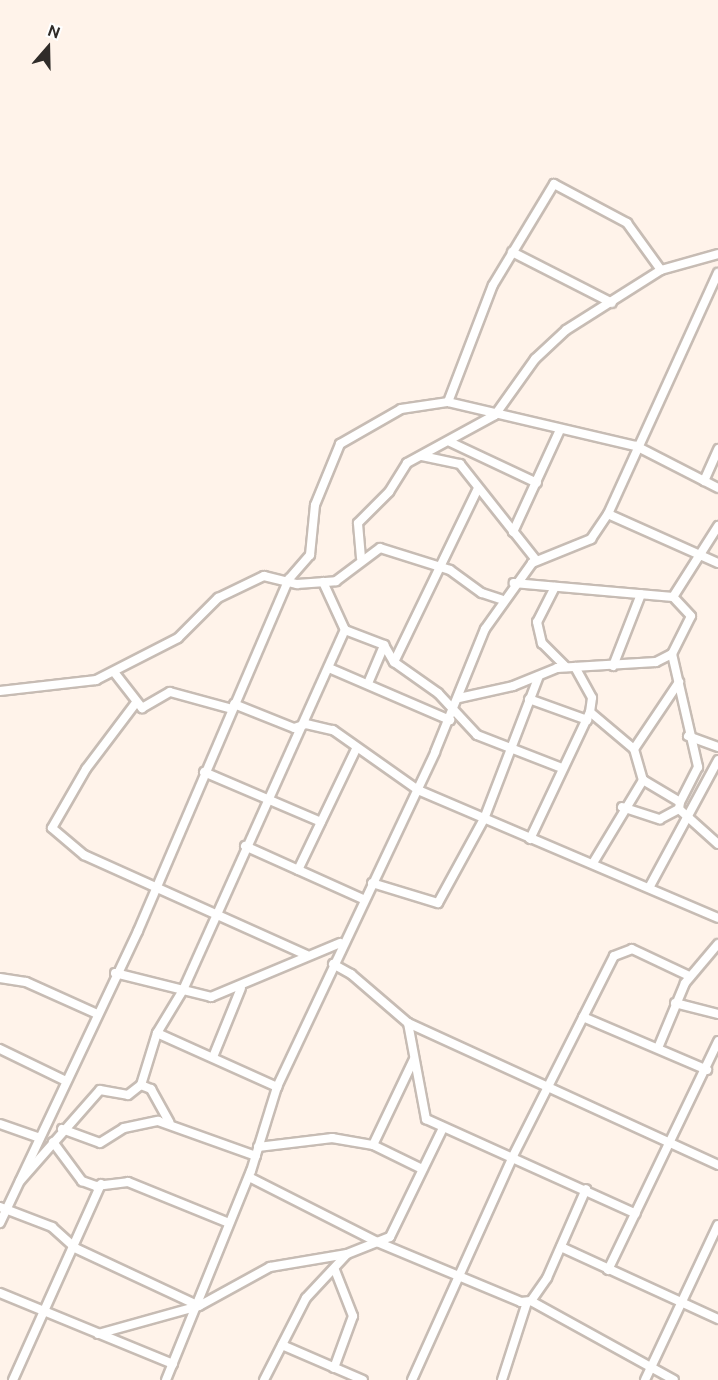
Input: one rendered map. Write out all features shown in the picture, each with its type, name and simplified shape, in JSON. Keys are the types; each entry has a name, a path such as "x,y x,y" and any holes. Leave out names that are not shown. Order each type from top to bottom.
{"street":[{"path":"448,402 476,321 512,252 554,184 627,224 661,270"},
{"path":"512,252 612,303"},
{"path":"360,558 358,523 389,492 407,464 495,415 551,342 661,270 718,254"},
{"path":"168,1379 172,1364 199,1306 229,1223 249,1177 277,1087 333,964 340,943 418,790 501,598 536,560 591,539 608,514 636,446 718,273"},
{"path":"0,1223 3,1209 40,1138 95,1013 138,931 154,885 289,579 310,555 315,505 340,444 400,409 448,402 495,415 636,446 718,488"},
{"path":"513,532 560,430"},
{"path":"450,442 537,483"},
{"path":"704,481 718,449"},
{"path":"422,456 460,464 536,560"},
{"path":"394,662 478,488"},
{"path":"608,514 718,563"},
{"path":"674,597 702,556 718,525"},
{"path":"0,691 51,688 114,672 178,638 218,598 264,576 289,579 297,584 323,582 346,576 360,558 380,548 440,567 501,598"},
{"path":"323,582 345,630 384,645 394,662 438,693 451,716"},
{"path":"459,698 566,668 656,662 672,654 691,616 674,597 514,583"},
{"path":"555,587 537,622 538,634 566,668"},
{"path":"613,666 641,594"},
{"path":"17,1184 62,1130 100,1090 128,1095 141,1085 157,1033 183,990 267,798 306,724 345,630"},
{"path":"369,681 384,645"},
{"path":"672,654 688,736 698,767 710,774"},
{"path":"530,839 588,716 592,698 575,667"},
{"path":"329,668 369,681 451,716 477,735 562,768"},
{"path":"114,672 135,704 146,708 170,692 233,707 294,728 306,724 333,730 418,790 530,839 650,886 718,918"},
{"path":"372,883 438,903 484,819 539,676"},
{"path":"634,749 679,682"},
{"path":"529,699 588,716 634,749 643,780 688,812 718,844"},
{"path":"135,704 86,769 52,828 84,855 217,910 307,956"},
{"path":"688,736 718,747"},
{"path":"297,870 356,748"},
{"path":"650,886 718,760"},
{"path":"622,807 660,819 680,806 698,767"},
{"path":"204,771 321,822"},
{"path":"593,864 622,807 643,780"},
{"path":"245,846 363,899"},
{"path":"115,973 211,997 241,988 307,956 340,943"},
{"path":"658,1048 689,976 718,944"},
{"path":"412,1380 513,1156 583,1017 622,950 636,950 689,976"},
{"path":"333,964 351,974 408,1023 549,1083 718,1165"},
{"path":"0,978 26,982 95,1013"},
{"path":"213,1057 241,988"},
{"path":"675,1004 718,1014"},
{"path":"583,1017 707,1070"},
{"path":"408,1023 421,1110 443,1128 513,1156 636,1214"},
{"path":"157,1033 277,1087"},
{"path":"608,1270 707,1070 718,1041"},
{"path":"0,1049 66,1081"},
{"path":"373,1145 414,1059"},
{"path":"141,1085 158,1094 169,1122"},
{"path":"62,1130 100,1143 124,1128 169,1122 256,1156"},
{"path":"0,1124 40,1138"},
{"path":"98,1334 199,1306 213,1293 270,1267 347,1254 390,1237 443,1128"},
{"path":"258,1147 332,1138 373,1145 422,1169"},
{"path":"53,1142 75,1176 101,1184 128,1182 229,1223"},
{"path":"249,1177 377,1242 506,1299 529,1301 650,1369 674,1380"},
{"path":"13,1380 75,1248 101,1184"},
{"path":"502,1380 529,1301 561,1247 586,1190"},
{"path":"3,1209 52,1227 75,1248 199,1306"},
{"path":"645,1380 718,1225"},
{"path":"561,1247 718,1319"},
{"path":"264,1380 306,1298 335,1270 347,1254"},
{"path":"334,1368 353,1316 335,1270"},
{"path":"0,1293 172,1364"},
{"path":"282,1345 363,1380"}]}
